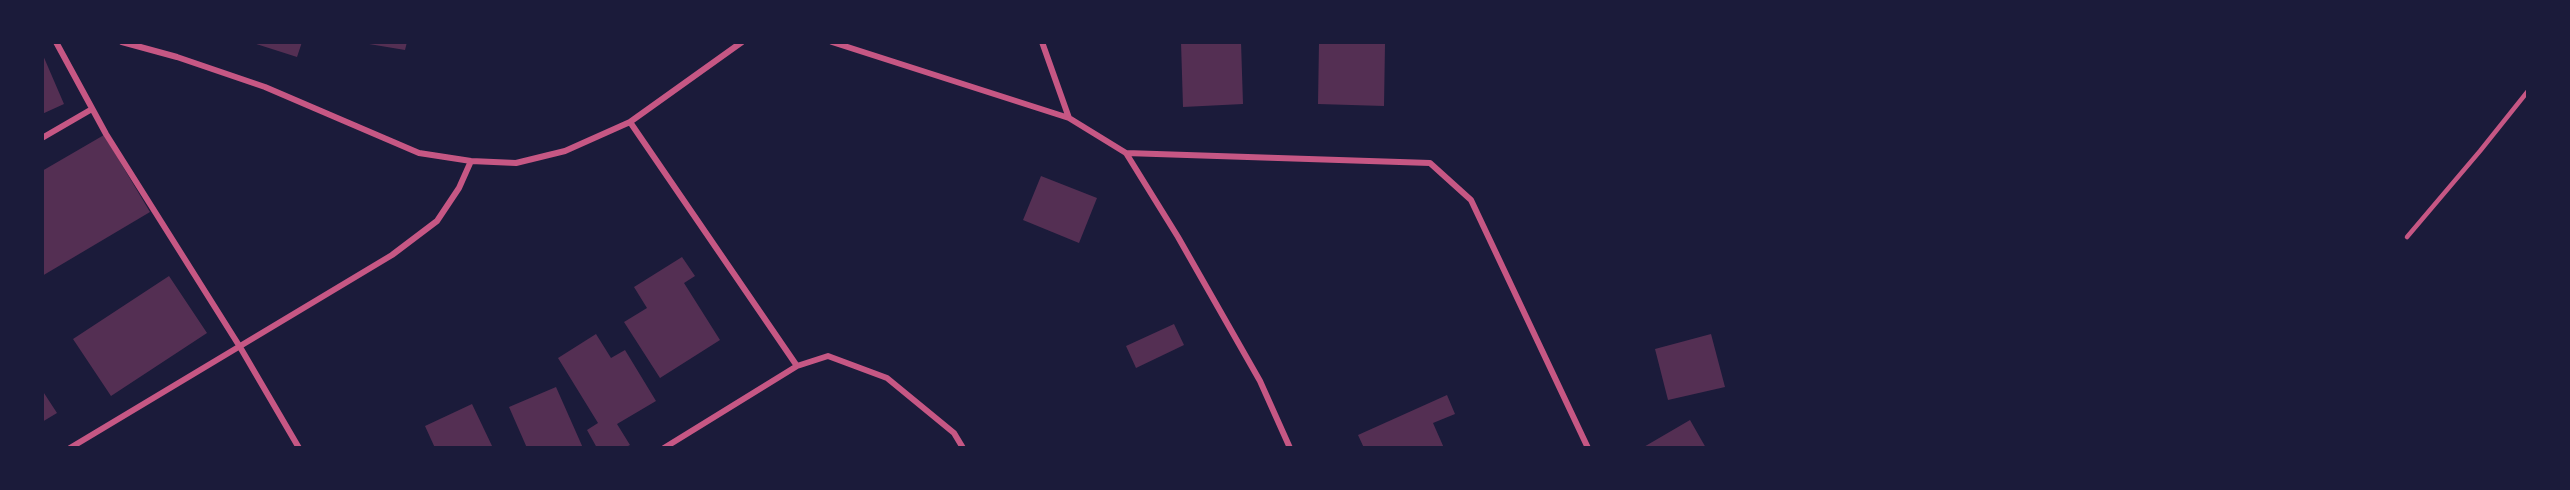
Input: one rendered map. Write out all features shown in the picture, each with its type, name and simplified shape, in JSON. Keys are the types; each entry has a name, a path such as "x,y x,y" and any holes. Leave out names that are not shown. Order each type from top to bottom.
{"street":[{"path":"56,42 92,109 240,347 298,448"},
{"path":"122,42 177,57 265,87 419,153 471,161 516,163 565,151 630,122 742,42"},
{"path":"832,42 1069,118 1126,153 1178,237 1260,381 1290,448"},
{"path":"1042,42 1069,118"},
{"path":"42,138 92,109"},
{"path":"630,122 797,366"},
{"path":"1126,153 1430,163 1472,200 1588,448"},
{"path":"70,448 392,255 437,221 459,188 471,161"},
{"path":"664,448 797,366 828,356 887,378 954,433 963,448"}],"lane":[{"path":"2407,237 2481,151 2528,91"}],"building":[{"path":"250,42 302,42 297,57"},
{"path":"357,42 407,42 405,50"},
{"path":"1181,42 1241,42 1243,104 1183,107"},
{"path":"1319,42 1385,44 1384,106 1318,104"},
{"path":"42,53 64,104 42,114"},
{"path":"104,135 150,212 42,276 42,171"},
{"path":"1041,176 1097,198 1079,243 1023,220"},
{"path":"682,257 695,276 684,283 720,340 660,378 624,322 647,308 634,287"},
{"path":"169,276 207,333 111,396 73,339"},
{"path":"1174,324 1184,345 1136,368 1126,346"},
{"path":"596,334 611,358 625,350 656,401 617,424 630,445 624,448 597,448 587,430 598,423 558,358"},
{"path":"1711,334 1725,387 1668,400 1655,349"},
{"path":"556,387 583,448 527,448 509,407"},
{"path":"42,390 57,413 42,422"},
{"path":"1447,395 1455,414 1433,423 1444,448 1364,448 1358,435"},
{"path":"472,404 493,448 435,448 425,426"},
{"path":"1690,420 1706,448 1642,448"}]}
